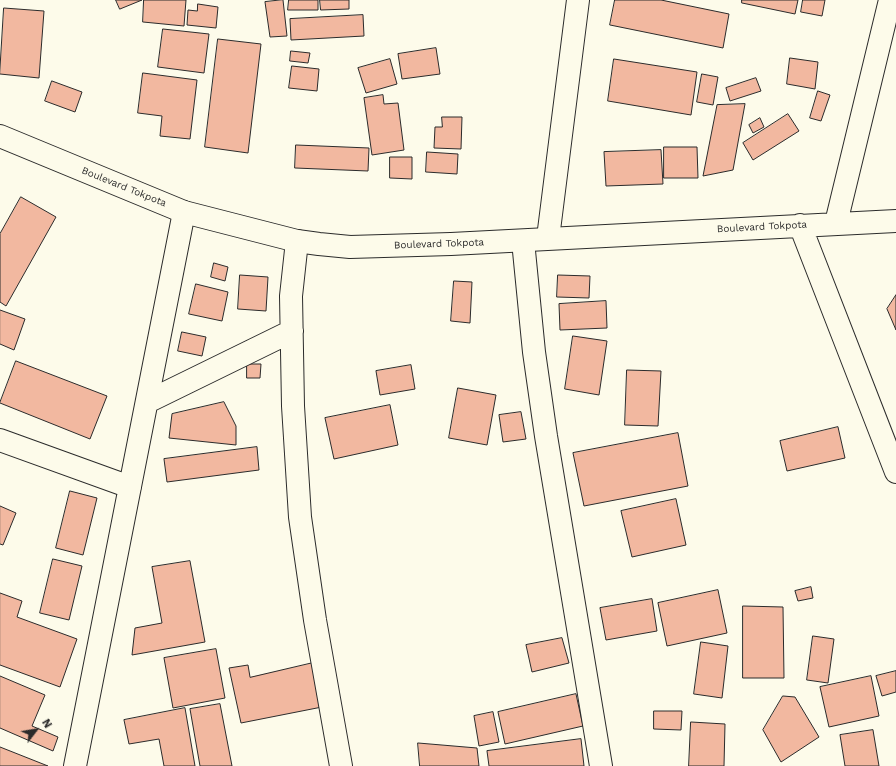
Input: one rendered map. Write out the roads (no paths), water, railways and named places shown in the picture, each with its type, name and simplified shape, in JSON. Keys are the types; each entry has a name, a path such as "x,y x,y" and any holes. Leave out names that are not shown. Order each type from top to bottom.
{"street":[{"path":"548,238 578,0"},
{"path":"836,223 890,0"},
{"name":"Boulevard Tokpota","path":"0,136 184,212 297,241 350,247 523,241 548,238 896,221"},
{"path":"75,766 184,212"},
{"path":"800,225 896,472"},
{"path":"297,241 291,296 293,406 300,516 315,620 341,766"},
{"path":"523,241 534,352 546,436 601,766"},
{"path":"147,402 292,331"},
{"path":"0,440 130,487"}]}
